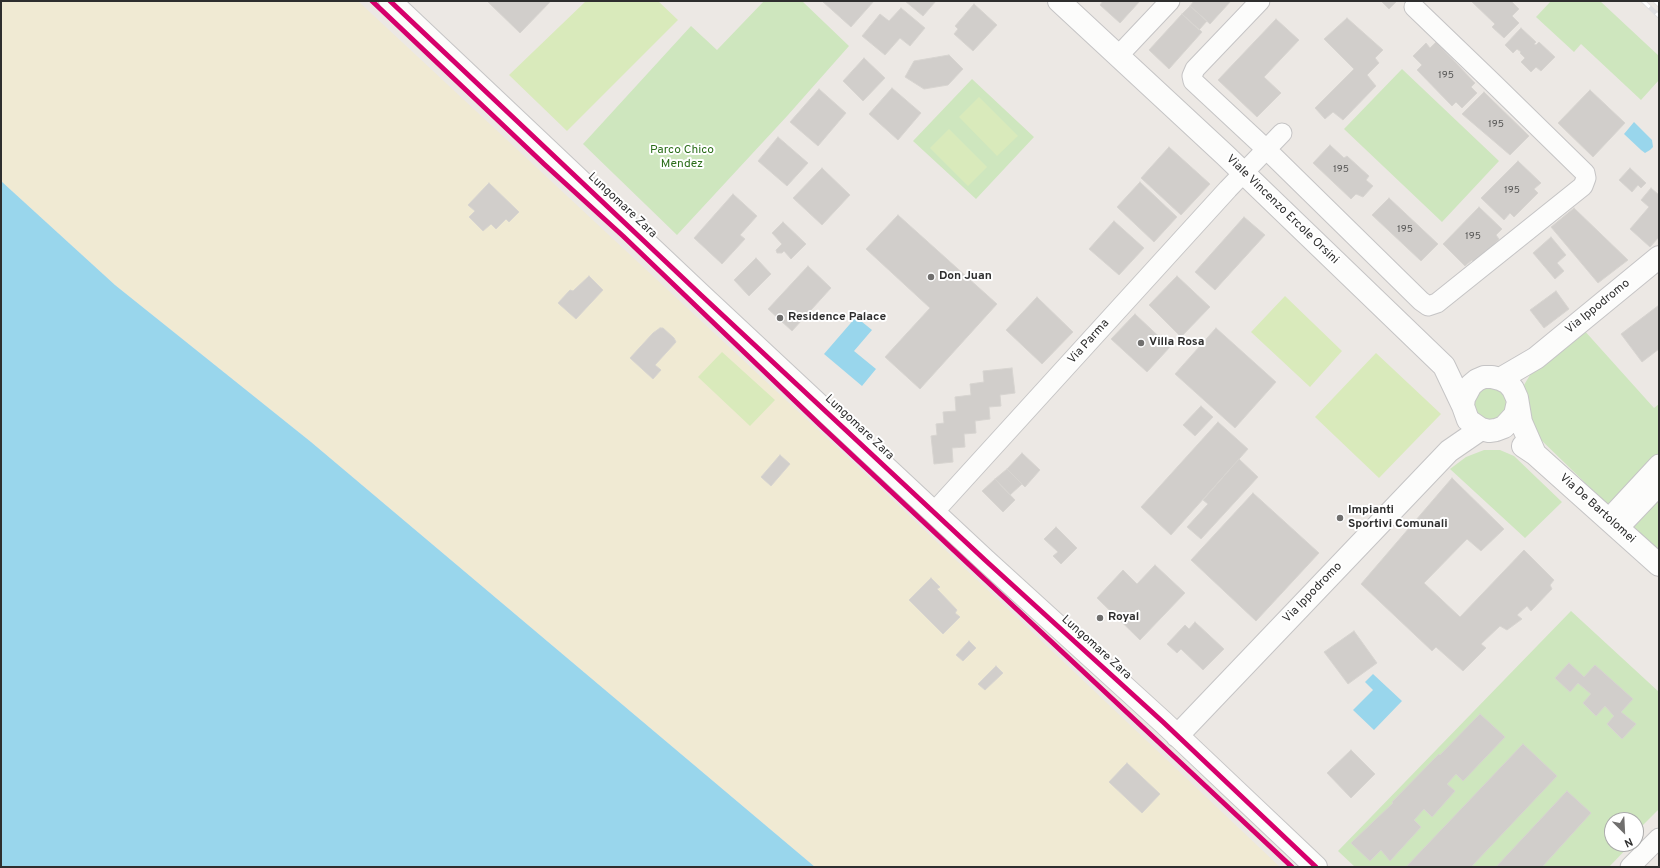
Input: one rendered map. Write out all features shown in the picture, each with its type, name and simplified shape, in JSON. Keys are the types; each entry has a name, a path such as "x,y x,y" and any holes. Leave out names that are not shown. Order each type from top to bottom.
{"street":[{"name":"Lungomare Zara","path":"390,1 701,295 1177,736 1316,867"},
{"name":"Viale Vincenzo Ercole Orsini","path":"1059,1 1243,173 1444,366"},
{"path":"1118,56 1170,1"},
{"path":"1260,1 1195,69 1192,76 1193,81 1266,149 1421,301 1428,306 1437,303 1582,186 1586,178 1585,173 1414,7"},
{"name":"Via Parma","path":"934,512 1243,173 1282,133"},
{"name":"Via Ippodromo","path":"1504,388 1536,358 1659,257"},
{"path":"1444,366 1504,388"},
{"path":"1444,366 1468,420 1486,430"},
{"name":"Via Ippodromo","path":"1177,736 1449,451 1458,434 1464,409 1466,391 1477,380 1504,388"},
{"name":"Via Ippodromo","path":"1449,451 1486,430 1504,427 1510,422 1515,415 1504,388"},
{"name":"Via De Bartolomei","path":"1504,388 1535,454"},
{"name":"Via De Bartolomei","path":"1486,430 1510,438 1535,454 1659,565"},
{"path":"1613,523 1659,464"},
{"path":"1613,523 1659,486"},
{"path":"1630,867 1659,838"}],"green space":[{"path":"586,1 658,1 678,20 567,131 509,75"},
{"name":"Parco Chico Mendez","path":"764,1 802,1 849,46 788,115 677,235 583,144 691,26 717,50"},
{"path":"1551,1 1600,1 1659,56 1659,80 1641,100 1581,44 1574,52 1536,17"},
{"path":"1402,69 1499,161 1442,222 1344,129"},
{"path":"972,79 1034,137 976,199 913,141"},
{"path":"979,97 1018,136 997,156 959,117"},
{"path":"949,129 987,167 968,186 930,148"},
{"path":"1285,296 1342,351 1310,387 1251,332"},
{"path":"1583,329 1654,408 1659,404 1659,454 1609,506 1536,435 1521,390 1530,375"},
{"path":"722,352 775,400 750,426 698,377"},
{"path":"1376,353 1441,414 1379,478 1315,417"},
{"path":"1487,387 1493,387 1503,394 1506,403 1505,409 1499,416 1493,419 1487,419 1477,412 1474,406 1474,400 1481,390"},
{"path":"1484,450 1500,450 1514,456 1562,502 1525,538 1450,469 1466,457"},
{"path":"1659,500 1659,551 1634,527"},
{"path":"1571,611 1659,692 1659,809 1644,824 1644,812 1604,812 1604,852 1623,852 1609,867 1355,867 1338,851"}],"sand":[{"path":"1,1 358,1 861,470 1280,867 815,867 311,442 115,285 1,181"}],"water":[{"path":"1634,122 1652,140 1653,147 1645,153 1624,134"},
{"path":"1,181 115,285 311,442 815,867 1,867"},
{"path":"856,317 872,330 854,351 876,369 862,386 824,354"},
{"path":"1373,674 1402,701 1374,730 1353,710 1373,690 1365,682"}],"building":[{"path":"487,1 551,1 520,33"},
{"path":"822,1 874,1 851,27"},
{"path":"905,1 936,1 923,16"},
{"path":"1103,1 1140,1 1120,23 1100,5"},
{"path":"1194,1 1231,1 1210,24 1190,6"},
{"path":"1381,1 1397,1 1389,9"},
{"path":"1471,1 1511,1 1519,9 1512,16 1519,23 1504,38 1492,27 1495,24"},
{"path":"974,4 997,25 973,51 954,34 958,29 955,26"},
{"path":"1190,6 1207,21 1199,30 1182,14"},
{"path":"901,8 925,28 910,46 900,38 885,55 862,36 880,14 889,21"},
{"path":"1182,14 1202,32 1169,69 1149,50"},
{"path":"1347,18 1383,50 1375,58 1379,63 1367,75 1376,86 1343,120 1333,112 1325,119 1315,108 1354,69 1324,39"},
{"path":"1276,19 1299,40 1264,77 1281,93 1257,117 1218,80"},
{"path":"1521,28 1536,42 1534,44 1536,45 1539,42 1555,57 1541,71 1536,67 1531,72 1521,62 1525,58 1520,53 1521,52 1517,49 1513,53 1505,45"},
{"path":"1436,42 1475,83 1471,87 1477,93 1462,108 1456,102 1452,106 1417,70 1422,65 1413,56 1426,43 1430,48"},
{"path":"949,55 963,69 948,85 924,89 905,77 914,61"},
{"path":"864,58 885,78 863,101 843,81"},
{"path":"892,88 921,113 898,140 869,114"},
{"path":"819,89 846,113 818,146 790,122"},
{"path":"1590,90 1625,123 1593,157 1558,123"},
{"path":"1484,92 1529,136 1510,155 1462,114"},
{"path":"778,137 808,163 787,186 758,161"},
{"path":"1330,145 1344,158 1347,156 1369,176 1366,180 1373,186 1363,197 1356,194 1351,199 1313,163"},
{"path":"1169,147 1210,184 1181,215 1141,178"},
{"path":"1518,161 1541,183 1534,189 1538,193 1514,217 1510,213 1504,220 1481,198"},
{"path":"822,168 850,195 822,225 793,198"},
{"path":"1630,168 1646,183 1641,188 1638,185 1632,192 1619,180"},
{"path":"1140,182 1177,217 1154,242 1117,207"},
{"path":"489,183 519,212 509,222 506,219 496,229 491,224 483,231 469,217 475,211 468,205"},
{"path":"1651,188 1659,195 1659,237 1650,247 1630,229 1649,207 1641,200"},
{"path":"733,194 757,216 740,235 745,239 722,264 694,238"},
{"path":"1389,198 1438,244 1421,261 1372,215"},
{"path":"1479,207 1502,229 1496,235 1499,239 1475,263 1472,260 1465,266 1443,244"},
{"path":"1574,208 1628,260 1598,283 1551,227"},
{"name":"Don Juan","path":"898,215 997,304 920,389 885,357 930,308 866,249"},
{"path":"1244,217 1265,235 1215,290 1195,272"},
{"path":"1114,221 1144,248 1119,275 1089,249"},
{"path":"783,222 806,244 791,259 784,251 782,253 777,253 776,250 782,244 772,233"},
{"path":"1551,237 1566,255 1557,263 1564,271 1555,279 1533,253"},
{"path":"756,258 771,274 749,296 734,280"},
{"path":"808,266 831,288 792,331 768,309"},
{"path":"589,276 603,290 576,319 558,303 570,290 573,291"},
{"path":"1177,276 1210,307 1181,337 1149,305"},
{"path":"1556,291 1569,309 1544,328 1530,310"},
{"path":"1037,297 1073,332 1042,364 1006,330"},
{"path":"1659,305 1659,349 1642,362 1621,334"},
{"name":"Villa Rosa","path":"1135,314 1170,347 1147,372 1111,339"},
{"path":"660,328 663,328 674,338 676,342 655,365 661,370 653,379 630,358 653,333"},
{"path":"1216,328 1276,382 1235,428 1175,374"},
{"path":"1012,368 1015,393 1000,395 1001,406 989,407 990,419 975,421 976,433 964,434 965,447 952,448 953,462 934,464 931,436 937,435 936,424 944,423 943,412 956,411 955,397 971,395 970,384 984,382 983,371"},
{"path":"1201,406 1213,417 1195,436 1183,425"},
{"path":"1218,422 1248,449 1171,535 1141,507"},
{"path":"1022,453 1040,470 1025,487 1007,469"},
{"path":"780,455 790,464 771,486 761,477"},
{"path":"1239,459 1258,477 1201,539 1187,527 1208,504 1203,500"},
{"path":"1007,469 1022,484 1010,495 995,479"},
{"path":"1452,478 1504,529 1481,551 1467,539 1424,583 1460,617 1524,550 1554,580 1550,585 1552,589 1531,611 1527,606 1517,615 1522,619 1507,630 1500,626 1481,644 1486,648 1463,671 1436,647 1432,651 1361,584"},
{"path":"995,479 1015,500 1003,512 982,491"},
{"path":"1253,493 1319,553 1256,621 1191,560"},
{"path":"1056,527 1077,548 1061,564 1053,556 1058,552 1044,539"},
{"path":"1155,565 1185,593 1140,640 1097,598 1123,570 1137,584"},
{"path":"931,578 940,587 937,589 957,610 955,613 960,617 943,634 909,600"},
{"path":"1195,622 1224,649 1203,670 1181,649 1177,653 1167,644 1185,625 1189,629"},
{"path":"1354,631 1377,663 1348,684 1324,652"},
{"path":"969,641 976,648 963,661 956,655"},
{"path":"1569,663 1584,677 1595,665 1633,699 1621,712 1636,724 1622,739 1607,724 1614,716 1605,706 1596,716 1583,703 1591,694 1578,683 1570,692 1555,678"},
{"path":"996,666 1003,673 985,690 978,684"},
{"path":"1480,714 1505,737 1463,781 1456,774 1447,784 1455,791 1432,817 1424,809 1414,820 1421,827 1390,861 1381,850 1370,861 1351,843 1393,803 1392,802"},
{"path":"1523,744 1557,776 1471,867 1406,867"},
{"path":"1351,750 1375,774 1351,798 1327,773"},
{"path":"1127,763 1160,794 1142,813 1109,782"},
{"path":"1567,791 1591,813 1542,867 1496,867"}],"railway":[{"path":"1643,1 1659,16"},
{"path":"1655,1 1659,5"}],"cycle path":[{"path":"372,1 544,164 623,236 820,425 1292,867"},
{"path":"390,1 701,295 985,560 1163,722 1316,867"}],"place":[{"name":"Don Juan","path":"931,277"},
{"name":"Residence Palace","path":"780,318"},
{"name":"Villa Rosa","path":"1141,343"},
{"name":"Impianti Sportivi Comunali","path":"1340,518"},
{"name":"Royal","path":"1100,618"}]}
